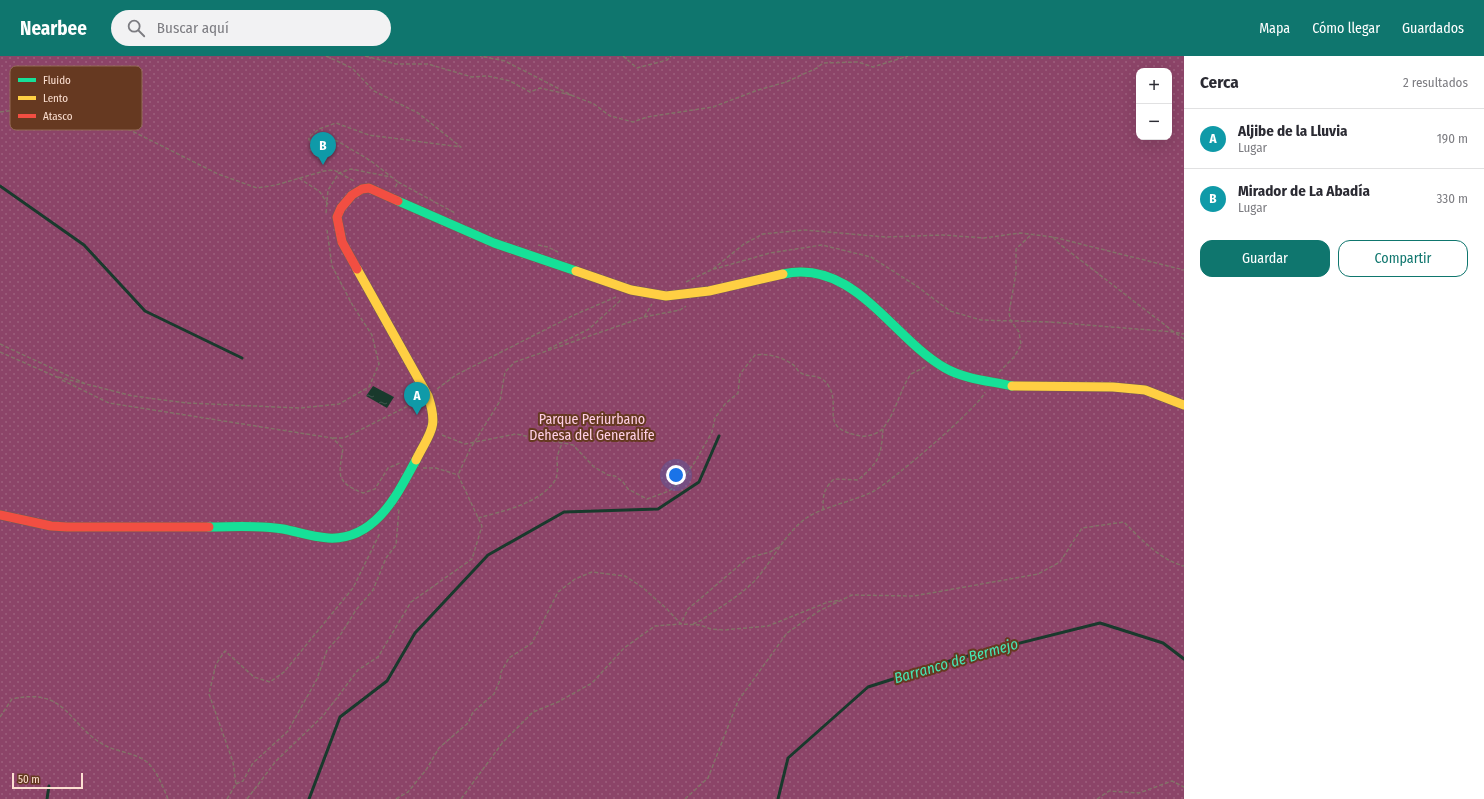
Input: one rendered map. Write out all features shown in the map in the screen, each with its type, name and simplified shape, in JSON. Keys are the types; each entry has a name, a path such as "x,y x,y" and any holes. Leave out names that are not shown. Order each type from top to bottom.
{"street":[{"path":"0,515 51,526 257,527 281,529 321,537 335,538 354,535 367,528 379,518 412,466 434,425 433,411 428,396 342,242 337,217 341,208 352,195 362,189 369,188 494,243 631,290 657,295 666,296 709,291 792,272 807,271 835,279 848,286 881,312 919,349 945,368 965,376 1017,387 1113,387 1145,390 1184,405"}],"path":[{"path":"326,56 352,68 374,91 418,113 461,146 369,135 336,123 319,129 310,137 309,140 315,141 325,136 340,142 371,161 398,182 458,214"},
{"path":"365,56 396,64 428,64 472,77 488,76 510,81 530,92 540,88 571,95"},
{"path":"480,56 504,61 571,95 594,104 610,116 633,122 647,117 713,107 758,90 786,82 817,68 824,63 858,62 872,67 908,56"},
{"path":"623,56 637,68 667,60 671,56"},
{"path":"0,112 10,111"},
{"path":"130,130 218,174 257,188 276,185 324,171 334,170 369,188"},
{"path":"327,219 328,190 339,173 351,170 391,177"},
{"path":"299,178 320,192 337,217"},
{"path":"390,196 398,182"},
{"path":"58,378 133,396 187,403 300,408 339,404 369,387 379,364 372,335 353,306 332,266 327,225"},
{"path":"1184,270 1053,237 1032,234 1020,233 984,238 943,235 886,237 804,230 763,234 744,244 711,270 770,253 822,245 871,257 918,287 950,311 981,320 1050,322 1184,334"},
{"path":"691,624 700,621 756,579 787,536 806,518 872,492 902,472 983,398 989,381 1014,357 1021,345 1019,332 1011,321 1009,313 1016,273 1016,249 1032,234"},
{"path":"1053,237 1057,242 1184,339"},
{"path":"533,244 548,247 561,254"},
{"path":"541,353 589,329 616,306 631,290"},
{"path":"458,475 474,443 500,401 505,372 515,362 644,316 657,295"},
{"path":"0,352 109,403 332,438 344,438 428,396 456,375 574,315 616,297"},
{"path":"0,344 90,385"},
{"path":"438,433 465,444 516,434 573,445 594,467 608,475 615,476 623,482 628,489 646,499 669,491 681,481 695,462 712,432 715,418 725,404 738,393 740,374 748,362 755,356 765,354 793,364 801,373 817,376 827,383 831,392 832,417 836,426 850,434 867,437 883,429"},
{"path":"824,511 823,498 826,486 834,479 858,480 874,466 880,455 883,429 911,374 930,366 936,361"},
{"path":"247,799 276,761 323,716 358,670 378,657 411,602 472,559 482,526 458,475 436,468 418,468 399,463 388,468 375,489 363,493 347,487 339,473 343,448 332,438"},
{"path":"478,518 504,512 546,492 556,477 557,457 562,444"},
{"path":"227,799 236,784 243,781 253,763 288,731 317,679 327,650 339,637 356,610 373,590 386,558 396,545 400,508"},
{"path":"685,799 708,778 738,701 787,633 819,611 843,599 852,595 914,596 1038,574 1060,562 1082,528 1124,522 1151,548 1173,563 1184,566"},
{"path":"236,784 233,762 209,694 216,664 225,652 254,677 270,682 284,672 353,588 381,531"},
{"path":"681,624 688,609 748,558 770,552 782,544"},
{"path":"396,799 408,792 426,770 439,748 468,723 473,712 494,694 500,680 501,672 510,658 532,643 558,592 575,579 592,572 625,576 662,604 681,624"},
{"path":"461,799 503,742 533,712 558,702 592,683 624,648 655,626 691,624 724,630 768,626 828,602 843,599"},
{"path":"0,717 12,699 28,696 46,699 61,705 88,732 104,745 146,762 161,782 168,799"},
{"path":"1097,799 1109,791 1139,794 1172,781 1184,787"}],"green space":[{"name":"Parque Periurbano Dehesa del Generalife","path":"0,56 1184,56 1184,799 0,799"}],"water":[{"path":"373,386 394,397 387,408 366,396"}],"waterway":[{"path":"0,186 84,245 145,311 242,358"},
{"path":"309,799 340,717 387,681 415,633 488,555 564,512 658,509 699,482 719,436"},
{"name":"Barranco de Bermejo","path":"778,799 788,758 868,687 956,659 1100,623 1163,643 1184,659"},
{"path":"47,799 49,786"}],"traffic: fast":[{"path":"398,201 494,243 576,271"},
{"path":"783,274 808,272 831,278 851,289 871,304 926,355 945,368 960,375 1012,386"},
{"path":"209,527 265,527 283,529 311,536 328,538 344,537 359,532 371,524 382,513 401,487 416,460"}],"traffic: slow":[{"path":"357,269 428,396 433,416 433,423 429,436 416,460"},
{"path":"576,271 631,290 666,296 709,291 783,274"},
{"path":"1012,386 1113,387 1145,390 1184,405"}],"traffic: jam":[{"path":"357,269 342,242 337,217 341,208 352,195 362,189 369,188 398,201"},
{"path":"0,515 51,526 67,527 209,527"}],"place":[{"name":"Mirador de La Abadía","path":"323,165"},
{"name":"Aljibe de la Lluvia","path":"417,415"}]}
